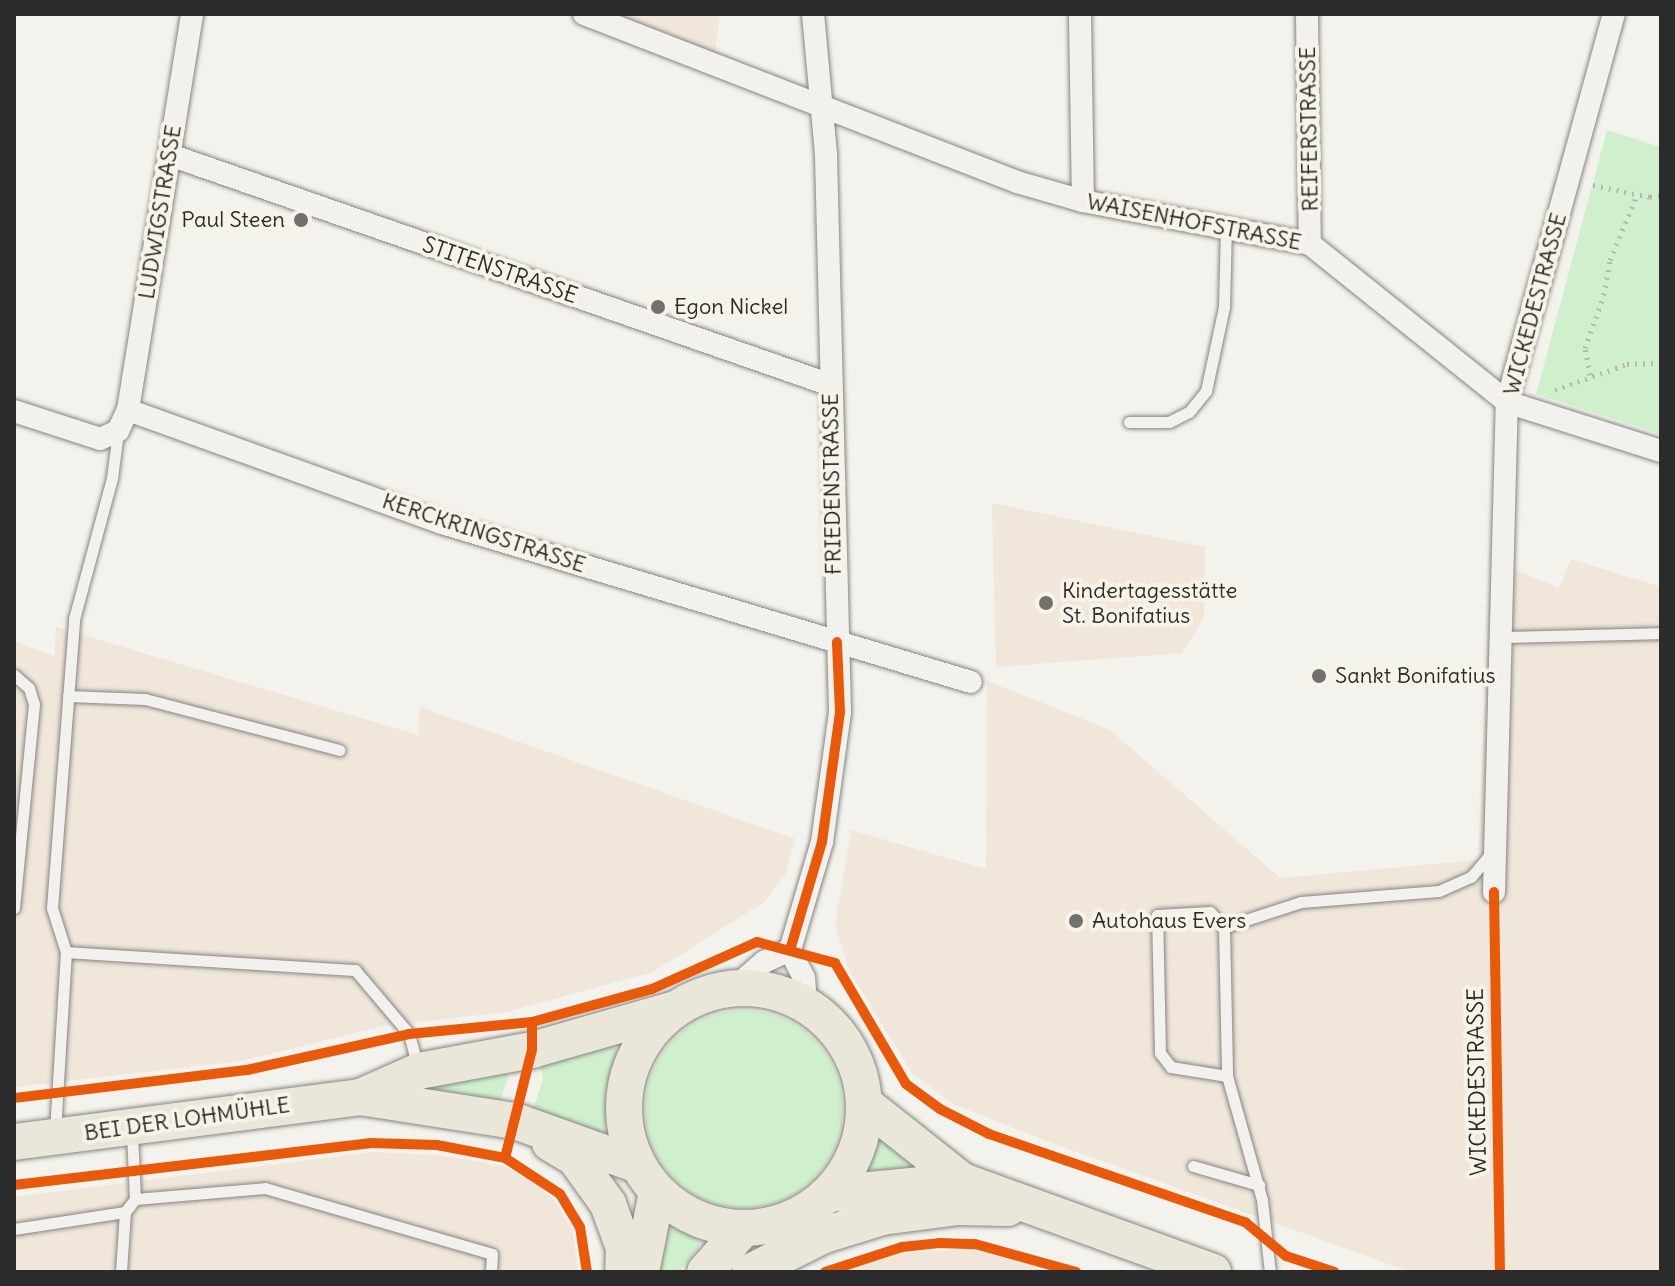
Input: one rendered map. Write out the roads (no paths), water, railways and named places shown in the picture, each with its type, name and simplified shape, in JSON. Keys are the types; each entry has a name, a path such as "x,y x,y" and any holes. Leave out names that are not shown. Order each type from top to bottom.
{"main road":[{"path":"829,1194 859,1144 865,1104 858,1068 843,1040 806,1005 777,992 734,988 676,1009 641,1045 626,1083 625,1123 648,1179 690,1216 743,1229 782,1223 829,1194 962,1181"},
{"name":"BEI DER LOHMÜHLE","path":"14,1142 360,1097 419,1071 532,1050 676,1009"},
{"name":"BEI DER LOHMÜHLE","path":"360,1097 515,1121 648,1179"},
{"path":"865,1104 962,1181 1213,1272"},
{"path":"515,1121 575,1158 608,1204 624,1248 623,1272"},
{"path":"641,1272 648,1179"},
{"path":"750,1272 824,1235 882,1217 958,1207 1035,1209"},
{"path":"705,1272 743,1229"}],"street":[{"name":"LUDWIGSTRASSE","path":"128,410 192,14"},
{"name":"WAISENHOFSTRASSE","path":"584,14 683,47 824,108 1017,182 1083,201 1226,225 1310,244 1516,405 1661,451"},
{"name":"FRIEDENSTRASSE","path":"790,950 822,842 840,712 824,108 813,14"},
{"path":"1080,14 1083,201"},
{"name":"REIFERSTRASSE","path":"1307,14 1310,244"},
{"name":"WICKEDESTRASSE","path":"1494,892 1501,637 1516,405 1569,179 1614,14"},
{"name":"STITENSTRASSE","path":"170,155 831,385"},
{"path":"14,411 100,439 118,431 128,410"},
{"name":"KERCKRINGSTRASSE","path":"128,410 442,523 971,682"},
{"path":"734,988 764,962 790,950 804,978 806,1005"}],"lane":[{"path":"1129,422 1169,422 1189,412 1206,391 1224,307 1226,225"},
{"path":"55,1137 66,952 52,908 74,619 112,478 118,431"},
{"path":"1501,637 1621,630 1661,633"},
{"path":"14,675 29,688 34,704 14,908"},
{"path":"68,696 145,699 339,750"},
{"path":"1224,927 1301,902 1439,891 1471,877 1495,849"},
{"path":"1227,1076 1171,1067 1160,1053 1154,921 1163,913 1198,910 1214,914 1224,927 1227,1076 1259,1185 1270,1272"},
{"path":"66,952 355,970 409,1034 419,1071"},
{"path":"121,1272 125,1212 135,1199 132,1127"},
{"path":"1193,1166 1259,1185"},
{"path":"135,1199 265,1188 492,1254 491,1272"},
{"path":"14,1229 125,1212"}],"place":[{"name":"Paul Steen","path":"301,220"},
{"name":"Egon Nickel","path":"658,307"},
{"name":"Kindertagesstätte St. Bonifatius","path":"1046,603"},
{"name":"Sankt Bonifatius","path":"1319,676"},
{"name":"Autohaus Evers","path":"1076,921"}]}
